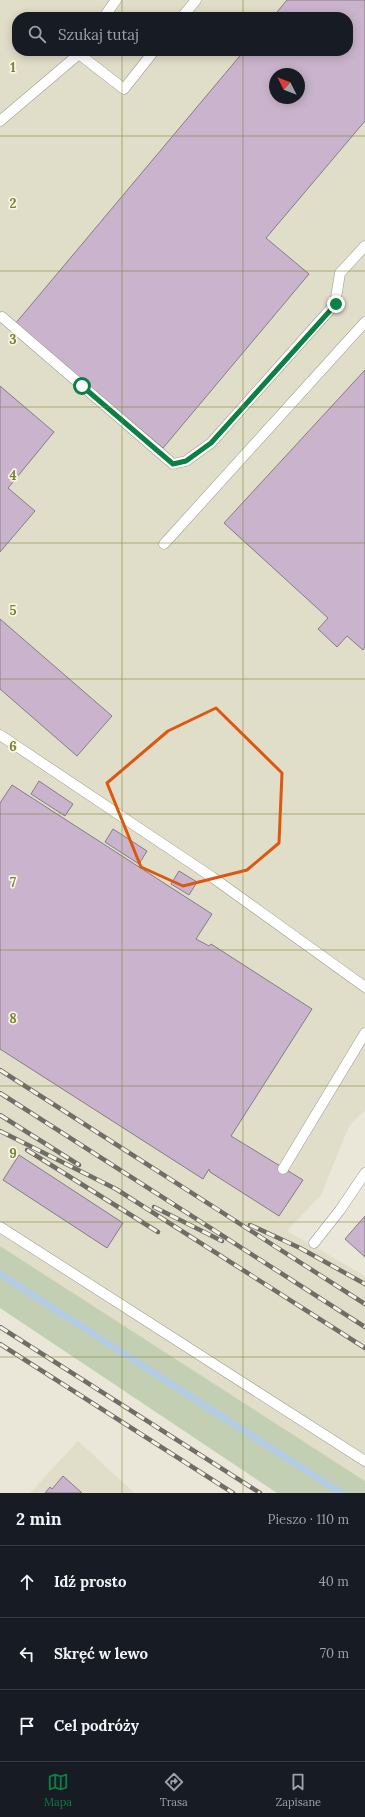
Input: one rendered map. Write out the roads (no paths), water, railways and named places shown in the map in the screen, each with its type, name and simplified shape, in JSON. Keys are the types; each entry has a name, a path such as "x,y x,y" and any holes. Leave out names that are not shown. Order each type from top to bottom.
{"lane":[{"path":"108,12 116,0"},
{"path":"186,12 196,0"},
{"path":"0,122 74,56"},
{"path":"84,56 124,89 150,56"},
{"path":"2,317 173,464 186,461 211,443 336,304 340,273 365,246"},
{"path":"164,544 365,322"},
{"path":"0,735 212,877 365,987"},
{"path":"283,1169 365,1034"},
{"path":"314,1243 340,1210 365,1173"},
{"path":"0,1226 365,1461"}],"waterway":[{"path":"0,1274 341,1493"}],"railway":[{"path":"0,1070 365,1304"},
{"path":"0,1093 365,1327"},
{"path":"0,1115 79,1165"},
{"path":"0,1131 116,1189 365,1348"},
{"path":"27,1150 158,1232"},
{"path":"154,1207 222,1241"},
{"path":"250,1225 300,1248 365,1284"},
{"path":"0,1327 260,1493"},
{"path":"0,1344 233,1493"}]}
